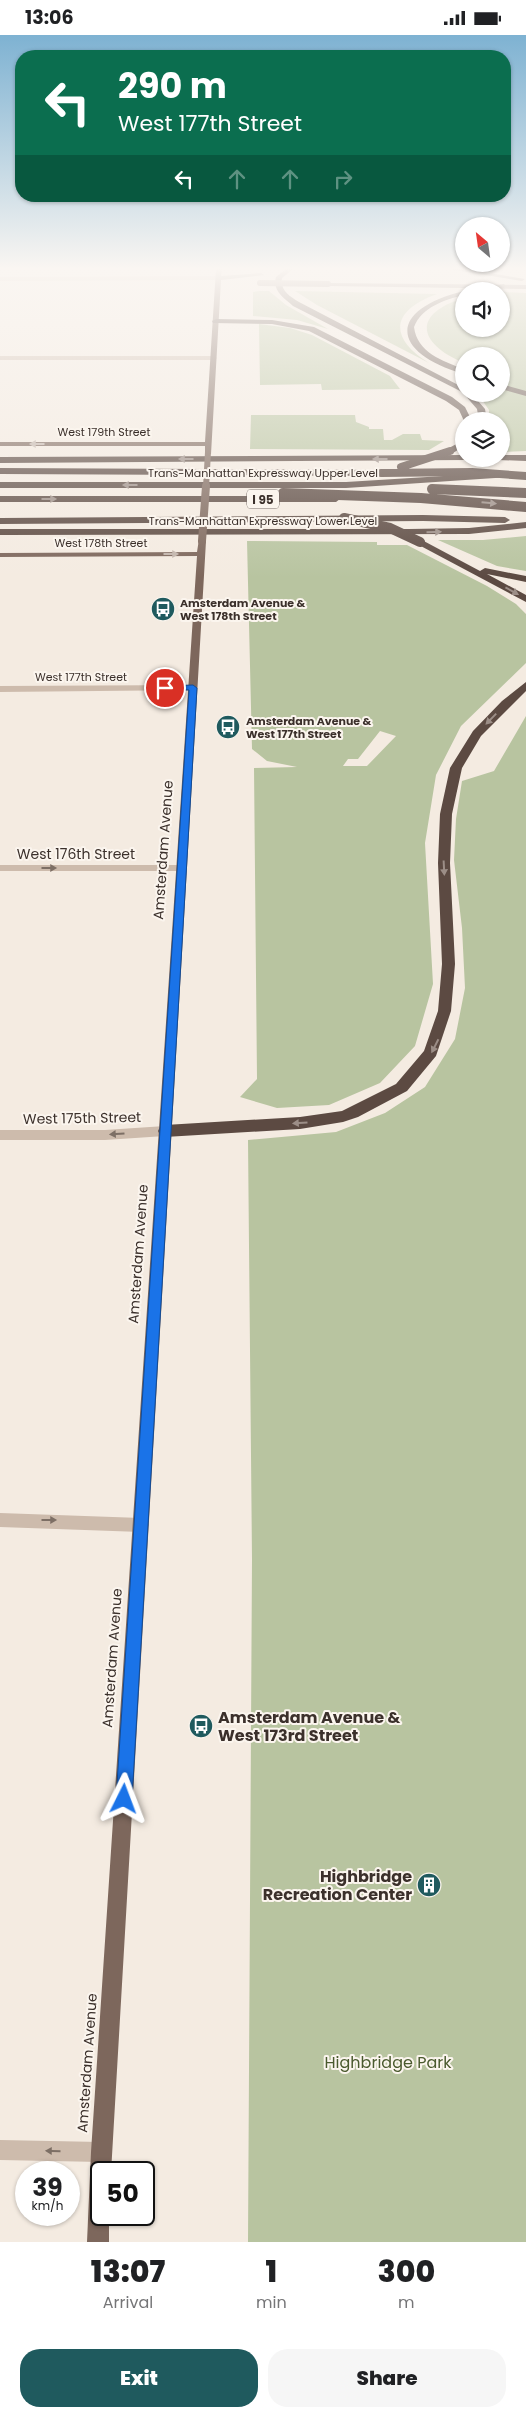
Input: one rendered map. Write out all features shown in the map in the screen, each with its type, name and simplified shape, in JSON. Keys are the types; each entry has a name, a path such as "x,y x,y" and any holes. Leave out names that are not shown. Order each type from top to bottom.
{"highway":[{"path":"397,372 449,399 464,412"},
{"path":"427,372 455,386"},
{"path":"510,389 526,395"},
{"path":"380,473 455,448"},
{"path":"0,460 455,458"},
{"path":"510,458 526,458"},
{"path":"0,471 116,473 484,472 526,475"},
{"path":"0,477 116,473"},
{"name":"Trans-Manhattan Expressway Upper Level","path":"0,485 353,485 526,475"},
{"name":"Trans-Manhattan Expressway Upper Level","path":"0,499 344,499 422,496 526,488"},
{"path":"283,493 317,489 435,489 526,493"},
{"path":"206,492 430,499 526,507"},
{"path":"0,515 77,519"},
{"path":"344,518 390,529 420,542 526,599"},
{"path":"0,521 77,519 467,518 526,524"},
{"name":"Trans-Manhattan Expressway Lower Level","path":"0,532 409,532 468,531 526,524"},
{"path":"467,567 526,579"},
{"path":"165,1131 292,1123 334,1118 366,1108 387,1097 404,1086 420,1069 440,1036 444,1014 449,963 443,831 453,779 461,758 473,739 526,685"}],"main road":[{"name":"Amsterdam Avenue","path":"98,2242 101,2152 213,372"},
{"name":"West 179th Street","path":"0,444 208,448"},
{"name":"West 178th Street","path":"0,555 202,554"}],"street":[{"name":"West 177th Street","path":"0,689 193,688"},
{"name":"West 176th Street","path":"0,868 182,868"},
{"name":"West 175th Street","path":"0,1135 105,1135 165,1131"},
{"path":"0,1520 141,1525"},
{"path":"0,2150 101,2152"}],"green space":[{"path":"260,372 382,372 390,376 400,389 322,390 321,384 260,385"},
{"path":"510,372 526,372 526,451 510,452 510,412 489,412 484,402 510,402"},
{"path":"251,415 355,415 356,422 369,427 369,429 383,429 384,440 392,440 403,434 420,434 422,440 444,441 429,450 250,449"},
{"path":"526,536 526,571 497,566 438,540 483,540"},
{"path":"247,541 377,542 377,545 407,545 487,586 516,604 526,614 526,663 461,726 436,775 425,843 433,984 415,1046 380,1083 329,1105 277,1108 240,1097 257,1079 254,768 297,767 267,761 252,749","holes":["380,731 396,736 367,766 343,766 348,759 358,759"]},
{"name":"Highbridge Park","path":"526,716 526,2242 248,2242 252,1559 248,1140 336,1132 385,1113 425,1087 455,1039 465,988 462,928 454,860 456,819 462,781 494,771"}],"place":[{"name":"Amsterdam Avenue & West 178th Street","path":"163,609"},
{"name":"Amsterdam Avenue & West 177th Street","path":"228,727"},
{"name":"Amsterdam Avenue & West 173rd Street","path":"201,1726"},
{"name":"Highbridge Recreation Center","path":"429,1885"}],"route":[{"path":"124,1799 193,688 165,688"}]}
